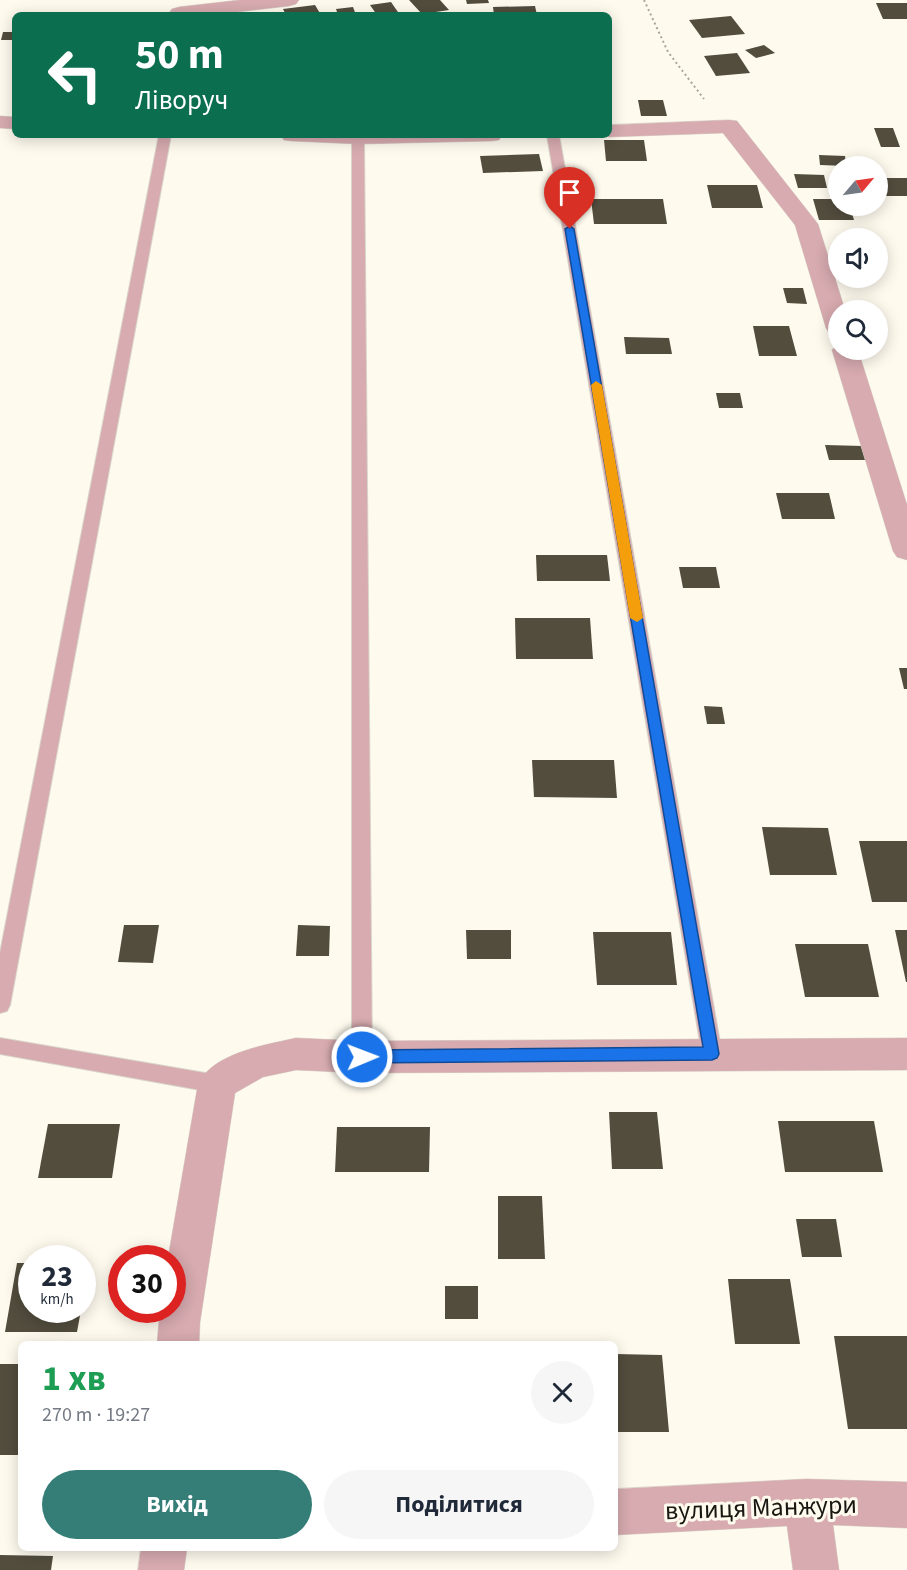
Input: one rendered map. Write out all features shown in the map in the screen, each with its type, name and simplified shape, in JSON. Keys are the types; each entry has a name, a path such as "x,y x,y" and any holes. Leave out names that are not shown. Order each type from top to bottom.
{"street":[{"path":"184,12 228,3 289,0"},
{"path":"612,131 729,126 806,224 829,300"},
{"path":"848,360 907,551"},
{"path":"178,1341 179,1322 217,1084 254,1063 296,1054 362,1057 907,1054"},
{"path":"807,1502 816,1570"},
{"name":"вулиця Манжури","path":"618,1512 807,1502 907,1505"},
{"path":"161,1570 164,1551"}],"lane":[{"path":"0,1005 164,138"},
{"path":"358,138 362,1057"},
{"path":"555,138 712,1054"},
{"path":"0,1046 217,1084"}],"path":[{"path":"644,0 668,52 729,126"}],"building":[{"path":"409,0 440,0 449,10 436,12 420,12"},
{"path":"466,0 488,0 489,3 467,4"},
{"path":"391,2 398,12 375,12 370,5"},
{"path":"876,3 907,3 907,19 883,19"},
{"path":"315,5 319,12 284,12 283,9"},
{"path":"535,6 536,12 494,12 493,7"},
{"path":"353,7 355,12 337,12 336,9"},
{"path":"731,16 745,34 702,38 689,20"},
{"path":"3,32 12,32 12,40 1,40"},
{"path":"764,45 775,53 756,58 745,50"},
{"path":"737,53 750,73 716,76 704,56"},
{"path":"638,100 663,100 667,116 641,116"},
{"path":"874,128 893,128 900,147 881,147"},
{"path":"604,140 644,140 647,161 606,161"},
{"path":"539,154 543,171 483,173 480,156"},
{"path":"819,155 845,156 828,156 828,165 820,165"},
{"path":"794,174 824,175 827,188 798,188"},
{"path":"888,178 907,178 907,196 888,196"},
{"path":"707,185 757,185 763,208 712,208"},
{"path":"591,199 663,199 667,224 594,224"},
{"path":"813,199 828,199 828,216 853,216 854,220 819,220"},
{"path":"783,288 803,288 807,304 787,303"},
{"path":"753,326 789,326 797,356 759,356"},
{"path":"624,337 669,338 672,354 626,354"},
{"path":"716,393 740,393 743,408 719,408"},
{"path":"825,445 863,446 867,460 829,460"},
{"path":"776,493 829,493 835,519 782,519"},
{"path":"536,555 607,555 610,581 537,581"},
{"path":"679,567 716,567 720,588 683,588"},
{"path":"515,618 590,618 593,659 516,659"},
{"path":"899,668 907,668 907,689 904,689"},
{"path":"704,706 722,707 725,724 707,724"},
{"path":"532,760 614,760 617,798 534,797"},
{"path":"762,827 828,828 837,875 770,875"},
{"path":"859,841 907,841 907,902 872,902"},
{"path":"124,925 159,925 153,963 118,962"},
{"path":"298,925 330,926 329,956 296,956"},
{"path":"466,930 511,930 511,959 467,959"},
{"path":"895,930 907,930 907,982 906,982"},
{"path":"593,932 671,932 677,985 597,985"},
{"path":"795,944 868,944 879,997 805,997"},
{"path":"609,1112 657,1112 663,1169 612,1169"},
{"path":"778,1121 874,1121 883,1172 785,1172"},
{"path":"48,1124 120,1124 112,1178 38,1178"},
{"path":"337,1127 430,1127 429,1172 335,1172"},
{"path":"498,1196 542,1196 545,1259 498,1259"},
{"path":"796,1219 836,1219 842,1257 802,1257"},
{"path":"17,1263 18,1323 79,1323 77,1332 5,1332"},
{"path":"728,1279 790,1279 800,1344 735,1344"},
{"path":"445,1286 478,1286 478,1319 445,1319"},
{"path":"834,1336 907,1336 907,1429 848,1429"},
{"path":"618,1354 662,1355 669,1432 618,1432"},
{"path":"0,1364 18,1364 18,1455 0,1455"},
{"path":"0,1555 53,1556 51,1570 0,1570"}],"slow traffic":[{"path":"596,385 637,618"}],"route":[{"path":"362,1057 712,1054 570,229"}]}
